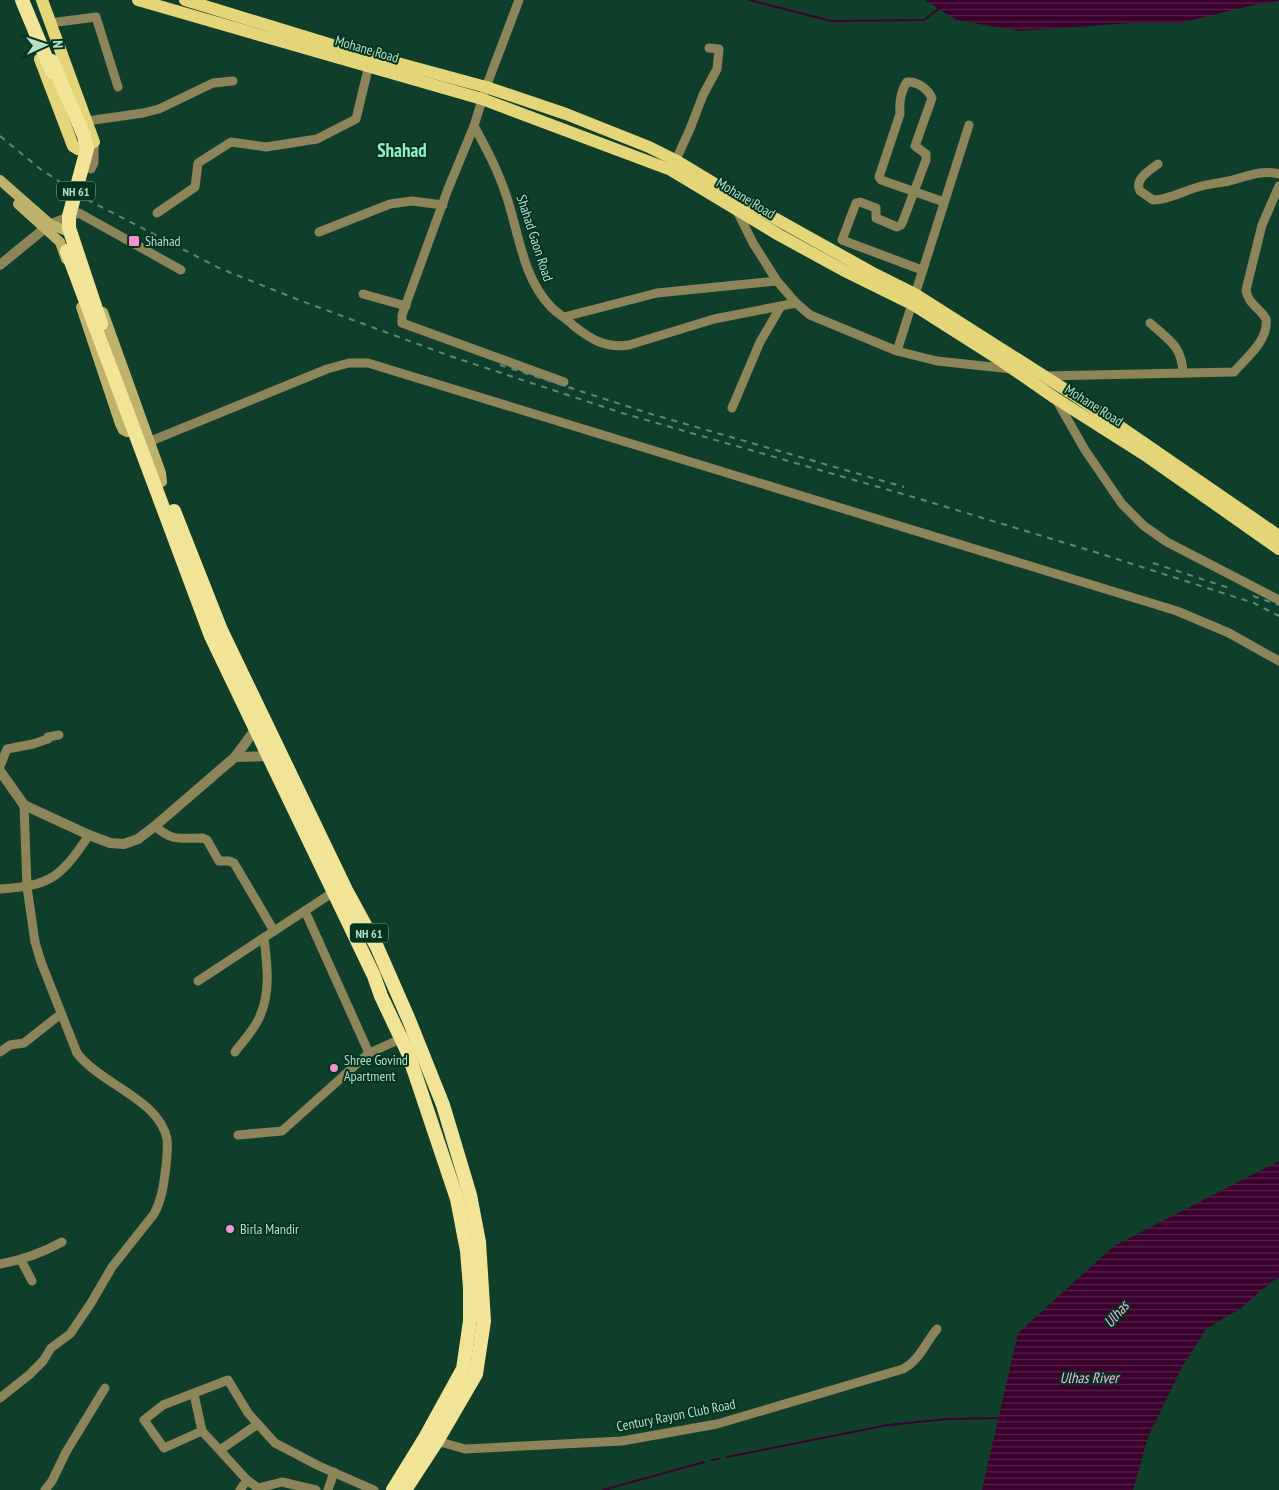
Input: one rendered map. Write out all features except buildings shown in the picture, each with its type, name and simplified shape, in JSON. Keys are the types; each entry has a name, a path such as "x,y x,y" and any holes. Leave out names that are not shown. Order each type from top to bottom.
{"highway":[{"name":"NH 61","path":"22,0 79,142 81,155 74,183 63,209 62,225 67,251 128,406 147,442 188,559"},
{"name":"NH 61","path":"29,0 87,149 69,216 69,228 128,406 134,432 188,559 221,630 261,727 339,889 377,947 382,996 402,1039 429,1112 457,1199 470,1288 470,1321 463,1369 405,1490"},
{"name":"NH 61","path":"381,973 414,1032 443,1105 470,1195 479,1242 484,1321 476,1374 393,1490"}],"main road":[{"path":"15,0 73,146 78,149 94,142 42,0"},
{"name":"Mohane Road","path":"138,0 484,93 673,165 790,234"},
{"name":"Mohane Road","path":"185,0 370,61"},
{"name":"Mohane Road","path":"673,165 737,211 871,272 1039,381 1183,470 1279,536"},
{"path":"0,180 47,226 60,242 120,424 123,430 134,432"},
{"path":"0,188 47,226 68,231 77,238 147,442"},
{"name":"Mohane Road","path":"914,299 1012,369 1039,381 1055,398 1148,457 1279,549"}],"street":[{"path":"519,0 406,306 402,323 564,382"},
{"path":"49,20 85,14"},
{"path":"49,20 96,17 118,87"},
{"path":"673,165 703,95 717,68 719,49 709,48"},
{"path":"157,213 195,187 198,163 231,142 266,147 317,139 356,119 370,61"},
{"path":"87,121 159,109 213,83 233,81"},
{"path":"922,270 842,240 856,203 860,202 876,208 876,218 897,227 903,221 914,193 926,160 926,154 915,146 932,98 928,90 911,81 907,82 904,85 900,114 879,177 881,180 914,193 944,202"},
{"path":"897,351 969,125"},
{"name":"Shahad Gaon Road","path":"474,126 499,174 507,195 529,274 539,292 551,307 591,338 605,345 615,347 630,345 714,319 796,303"},
{"path":"91,170 94,163 94,142"},
{"path":"1158,164 1140,179 1138,184 1140,192 1153,200 1170,198 1198,186 1229,181 1258,173 1279,174"},
{"path":"1039,381 1234,372 1262,339 1266,330 1266,319 1247,297 1247,280 1262,225 1279,186"},
{"path":"319,232 390,204 412,201 443,205"},
{"path":"737,211 753,243 777,281 796,303 810,315 897,351 937,361 1012,369"},
{"path":"0,264 47,226 79,214 181,270"},
{"path":"564,317 657,293 777,281"},
{"path":"363,294 406,306"},
{"path":"732,408 760,342 781,306"},
{"path":"1150,323 1179,350 1183,363 1183,373"},
{"path":"147,442 327,369 349,363 368,363 1177,611 1229,633 1279,661"},
{"path":"1055,398 1085,450 1122,504 1144,526 1166,542 1279,600"},
{"path":"0,771 24,805 89,836 110,843 124,844 138,839 155,826 234,757 261,727"},
{"path":"0,766 7,749 34,744 48,739 48,737 59,735"},
{"path":"234,757 274,754"},
{"path":"0,1398 29,1375 51,1348 70,1334 92,1303 112,1267 154,1214 159,1204 164,1182 167,1152 167,1139 163,1127 156,1116 94,1071 77,1054 35,942 27,887 24,805"},
{"path":"155,826 169,837 175,839 203,838 207,840 219,861 234,862 274,931"},
{"path":"0,889 27,887 50,879 62,871 89,836"},
{"path":"198,981 339,889"},
{"path":"305,911 369,1053"},
{"path":"235,1052 260,1017 267,996 268,972 264,938"},
{"path":"0,1052 10,1045 24,1043 57,1017"},
{"path":"238,1135 282,1131 369,1053 414,1032"},
{"path":"0,1264 21,1260 46,1251 62,1242"},
{"path":"21,1260 32,1281"},
{"name":"Century Rayon Club Road","path":"431,1439 465,1449 622,1441 717,1424 903,1369 918,1358 937,1329"},
{"path":"202,1430 164,1448 144,1420 163,1405 228,1380 248,1413 275,1443 374,1490"},
{"path":"45,1490 105,1388"},
{"path":"194,1394 202,1430 247,1480 258,1488 282,1482 316,1490"},
{"path":"220,1450 258,1424"},
{"path":"328,1490 334,1472"},
{"path":"240,1490 247,1480"}],"water":[{"path":"925,0 1279,1 1254,5 1180,23 1132,23 1020,31 956,20"},
{"name":"Ulhas River","path":"1279,1161 1279,1278 1271,1282 1241,1308 1206,1329 1182,1367 1148,1437 1133,1490 982,1490 1018,1333 1114,1246"}],"waterway":[{"path":"749,0 831,21 924,20 940,8"},
{"path":"727,1457 888,1425 947,1419 1001,1418"},
{"path":"712,1460 719,1459"},
{"path":"603,1490 704,1462"}],"railway":[{"path":"0,136 39,168 84,198 219,268 299,300 450,356 622,413 920,499 1095,552 1254,603 1279,616"},
{"path":"500,365 651,414 904,487"},
{"path":"1153,563 1229,588"},
{"path":"1253,596 1279,605"}],"place":[{"name":"Shahad","path":"134,241"},
{"name":"Shree Govind Apartment","path":"334,1068"},
{"name":"Birla Mandir","path":"230,1229"}],"district":[{"name":"Shahad","path":"402,150"}],"water label":[{"name":"Ulhas","path":"1116,1314"}]}
